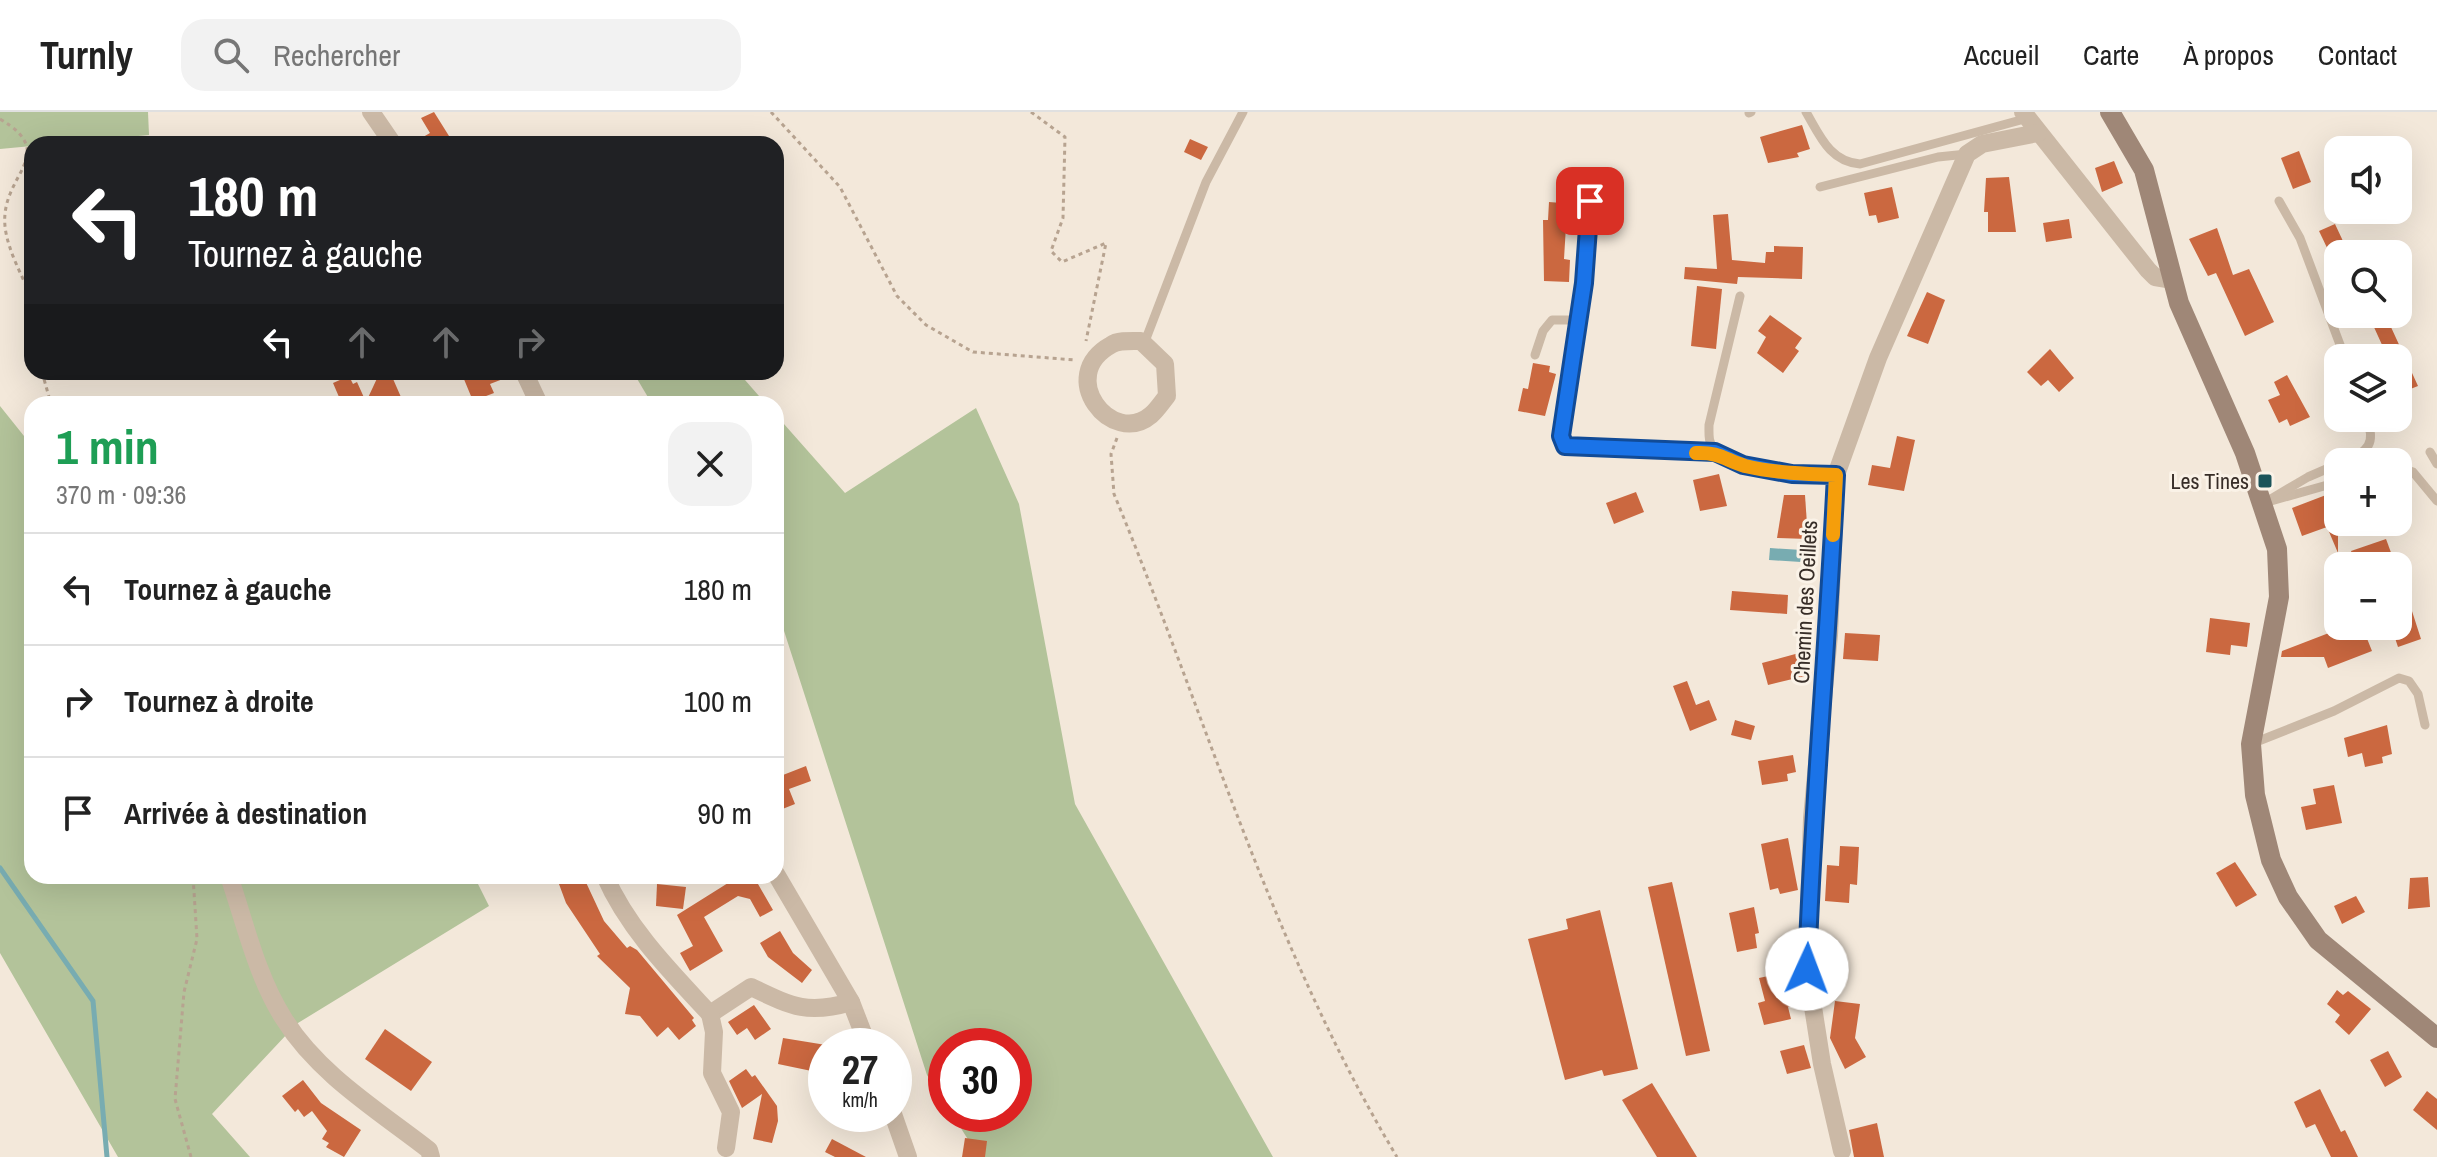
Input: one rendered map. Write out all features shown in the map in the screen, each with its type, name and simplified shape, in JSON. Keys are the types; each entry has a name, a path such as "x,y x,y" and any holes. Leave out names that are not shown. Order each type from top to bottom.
{"main road":[{"path":"2110,112 2144,170 2179,303 2264,503 2277,549 2280,581 2251,744 2255,795 2265,842 2298,914 2328,951 2385,992 2437,1038"}],"street":[{"path":"371,112 388,136"},
{"path":"1967,154 2030,121 2148,270 2163,281 2173,280"},
{"name":"Chemin des Oeillets","path":"1842,1151 1822,1064 1807,969 1812,818 1829,635 1836,475 1878,358 1967,154"},
{"path":"1112,343 1144,344 1165,364 1167,396 1149,417 1122,423 1099,412 1086,387 1086,361 1112,343"},
{"path":"232,884 268,986 284,1019 318,1062 429,1150 431,1157"},
{"path":"608,884 618,906 671,972 710,1014 714,1032 712,1073 731,1112 726,1148"},
{"path":"782,884 851,1002 861,1028"},
{"path":"710,1014 751,987 795,1008 822,1011 851,1002"},
{"path":"899,1132 908,1157"}],"lane":[{"path":"1144,344 1206,182 1243,112"},
{"path":"1806,112 1824,144 1843,163 1860,164 2030,121"},
{"path":"1820,187 1938,157 1967,154"},
{"path":"1591,181 1579,320 1561,436 1565,446 1715,452 1743,465 1792,474 1836,475"},
{"path":"2279,201 2300,238 2340,344"},
{"path":"1715,452 1709,440 1709,425 1740,296"},
{"path":"1535,355 1543,331 1552,320 1579,320"},
{"path":"2430,452 2437,464"},
{"path":"2264,503 2324,470"},
{"path":"2412,472 2437,501"},
{"path":"2264,503 2324,486"},
{"path":"2251,744 2334,711 2399,678 2409,681 2418,694 2425,725"}],"path":[{"path":"771,112 840,187 897,296 926,325 973,352 1086,361 1106,243 1062,262 1051,251 1063,218 1065,137 1031,112"},
{"path":"0,119 21,132 24,138"},
{"path":"24,162 7,194 4,227 24,277"},
{"path":"1122,423 1111,454 1114,494 1246,843 1292,953 1310,994 1397,1157"},
{"path":"191,1157 175,1099 184,992 197,939 194,884"}],"green space":[{"path":"0,112 148,112 149,135 24,136 24,147 0,149"},
{"path":"638,380 745,380 759,396 647,396"},
{"path":"0,406 24,436 24,884 478,884 489,906 298,1023 288,1033 212,1114 250,1157 118,1157 0,953"},
{"path":"976,408 1019,504 1075,804 1273,1157 979,1157 963,1132 1032,1132 1032,1028 928,1028 927,1075 784,631 784,424 845,493"}],"water":[{"path":"1770,548 1802,550 1801,562 1769,560"}],"building":[{"path":"434,112 449,136 425,136 430,133 421,118"},
{"path":"1802,125 1810,149 1797,153 1799,157 1768,163 1760,137"},
{"path":"1190,139 1208,147 1201,160 1184,152"},
{"path":"2299,151 2311,182 2293,189 2281,158"},
{"path":"2114,161 2123,183 2102,192 2095,168"},
{"path":"2009,177 2016,232 1988,232 1988,212 1984,212 1986,178"},
{"path":"1892,187 1899,218 1878,223 1876,215 1869,216 1864,193"},
{"path":"1549,202 1574,204 1573,226 1566,226 1564,259 1570,260 1569,282 1544,281 1543,220 1548,220"},
{"path":"1728,214 1732,260 1765,263 1766,252 1774,252 1774,246 1803,247 1802,279 1738,277 1737,284 1684,279 1685,267 1717,269 1713,215"},
{"path":"2069,219 2072,238 2046,242 2043,223"},
{"path":"2335,224 2342,240 2324,241 2319,231"},
{"path":"2217,228 2233,275 2249,269 2274,322 2245,336 2216,273 2208,276 2189,239"},
{"path":"1697,286 1722,289 1716,349 1691,346"},
{"path":"1927,292 1945,300 1928,344 1907,336"},
{"path":"1770,315 1802,338 1795,348 1799,351 1783,373 1757,353 1766,337 1758,331"},
{"path":"2374,328 2391,328 2399,344 2382,344"},
{"path":"2050,349 2074,378 2059,392 2048,380 2041,386 2027,372"},
{"path":"1533,363 1550,366 1549,372 1556,374 1545,416 1518,411 1523,388 1528,389"},
{"path":"2412,373 2418,386 2412,388"},
{"path":"2287,375 2310,417 2290,426 2287,419 2279,423 2268,400 2280,395 2274,382"},
{"path":"340,380 351,380 353,384 357,382 363,396 339,396 333,383"},
{"path":"376,380 394,380 400,396 369,396"},
{"path":"464,380 500,380 490,384 494,393 471,396"},
{"path":"1897,436 1915,440 1904,491 1868,485 1872,465 1890,468"},
{"path":"1719,474 1727,506 1700,511 1693,480"},
{"path":"1636,492 1644,512 1614,524 1606,503"},
{"path":"1784,495 1805,495 1808,539 1777,538"},
{"path":"2324,496 2324,528 2302,536 2292,508"},
{"path":"2331,536 2338,536 2338,552"},
{"path":"2386,539 2391,552 2351,552"},
{"path":"1732,591 1788,595 1787,614 1730,610"},
{"path":"2412,611 2421,639 2398,647 2396,640 2412,640"},
{"path":"2210,618 2250,623 2247,647 2231,645 2230,655 2206,652"},
{"path":"1845,633 1880,635 1878,661 1843,659"},
{"path":"2324,635 2324,640 2368,640 2372,651 2328,668 2324,657 2281,657 2282,651"},
{"path":"1799,653 1805,676 1768,685 1762,663"},
{"path":"1687,681 1696,705 1709,700 1717,720 1690,731 1673,686"},
{"path":"1735,720 1755,726 1751,740 1731,735"},
{"path":"2387,725 2392,754 2382,757 2383,763 2365,767 2362,753 2348,757 2344,738"},
{"path":"1793,755 1796,772 1787,774 1788,781 1762,785 1758,761"},
{"path":"806,766 811,781 789,789 795,804 784,808 784,775"},
{"path":"2334,785 2342,823 2306,830 2301,807 2316,804 2313,789"},
{"path":"1788,838 1798,890 1780,894 1778,888 1770,890 1761,844"},
{"path":"1840,846 1859,847 1857,885 1850,884 1849,903 1825,901 1827,865 1839,866"},
{"path":"2235,862 2257,895 2236,907 2216,873"},
{"path":"2428,877 2430,907 2408,909 2410,878"},
{"path":"1672,882 1710,1051 1686,1056 1648,887"},
{"path":"559,884 587,884 604,921 627,948 630,946 637,950 694,1018 692,1020 696,1026 679,1040 668,1027 657,1037 640,1016 625,1014 630,988 597,956 600,954 566,903"},
{"path":"657,884 686,887 683,909 656,906"},
{"path":"726,884 758,884 773,910 760,917 750,899 738,896 704,917 723,951 690,971 680,953 693,946 677,915"},
{"path":"2356,896 2365,912 2342,924 2334,906"},
{"path":"1754,907 1759,933 1755,934 1757,948 1737,952 1729,913"},
{"path":"1600,910 1638,1069 1604,1076 1602,1070 1565,1080 1528,939 1568,929 1566,919"},
{"path":"780,931 793,953 812,970 802,983 768,957 760,943"},
{"path":"1782,973 1792,1006 1788,1007 1791,1019 1764,1025 1758,1003 1765,1001 1759,978"},
{"path":"2337,990 2343,995 2348,991 2371,1009 2349,1035 2335,1022 2340,1015 2327,1004"},
{"path":"1835,1001 1860,1004 1855,1038 1866,1057 1845,1069 1830,1038"},
{"path":"754,1005 771,1029 755,1040 747,1028 737,1035 728,1022"},
{"path":"385,1029 432,1062 411,1091 365,1059"},
{"path":"783,1038 808,1042 808,1070 778,1064"},
{"path":"1804,1045 1811,1068 1787,1074 1780,1051"},
{"path":"2388,1051 2402,1077 2385,1087 2370,1060"},
{"path":"746,1069 752,1077 755,1075 777,1106 778,1121 772,1143 753,1139 762,1094 742,1108 729,1081"},
{"path":"303,1080 321,1103 361,1130 344,1157 326,1147 329,1143 322,1139 327,1131 312,1111 304,1117 298,1109 295,1112 282,1096"},
{"path":"1652,1083 1697,1157 1657,1157 1622,1100"},
{"path":"2320,1089 2341,1132 2345,1130 2358,1157 2331,1157 2315,1124 2306,1128 2294,1102"},
{"path":"2427,1091 2437,1099 2437,1130 2413,1110"},
{"path":"1877,1123 1884,1157 1854,1157 1849,1130"},
{"path":"965,1138 987,1141 985,1157 962,1157"},
{"path":"832,1139 866,1157 835,1157 825,1152"}],"waterway":[{"path":"0,868 93,1001 107,1157"}],"slow traffic":[{"path":"1696,453 1715,452 1743,465 1792,474 1836,475 1833,535"}],"place":[{"name":"Les Tines","path":"2265,481"}],"route":[{"path":"1590,201 1584,283 1561,436 1565,446 1571,449 1715,452 1743,465 1792,474 1836,475 1829,635 1812,818 1807,969"}]}
